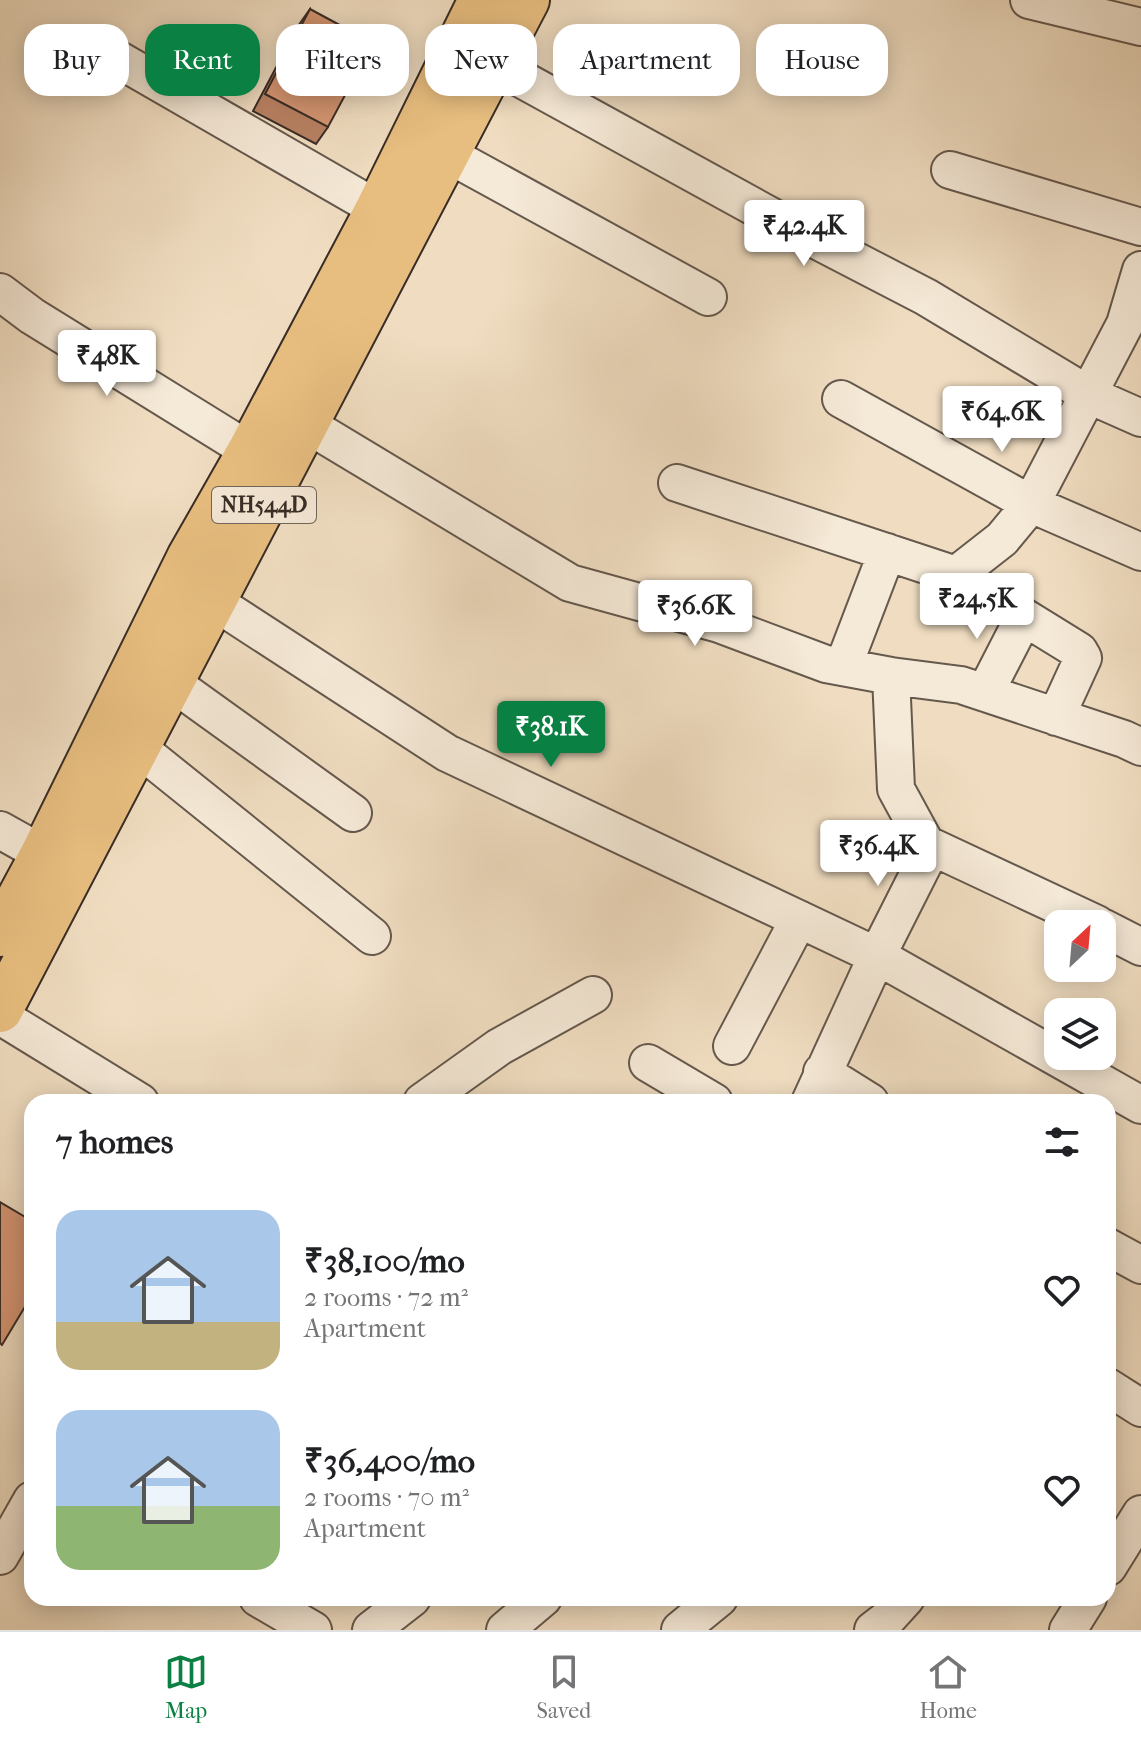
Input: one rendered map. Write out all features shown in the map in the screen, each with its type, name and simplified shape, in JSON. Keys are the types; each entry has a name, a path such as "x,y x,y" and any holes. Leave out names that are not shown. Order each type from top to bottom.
{"highway":[{"name":"NH544D","path":"515,24 527,0"},
{"name":"NH544D","path":"0,934 43,854 189,558 250,451 378,209 468,4"},
{"name":"NH544D","path":"0,1010 477,96"}],"street":[{"path":"1029,0 1141,27"},
{"path":"129,66 378,209"},
{"path":"537,88 787,225 926,297 1089,395 1141,418"},
{"path":"447,154 708,297"},
{"path":"950,170 1141,227"},
{"path":"956,575 1002,539 1031,504 1125,324 1141,270"},
{"path":"0,292 32,316 250,451"},
{"path":"841,399 1031,504 1141,552"},
{"path":"306,424 570,583 719,624 826,664 961,685 1141,747"},
{"path":"677,483 956,575 1079,651 1083,658 1056,717"},
{"path":"843,667 887,552"},
{"path":"213,601 447,753 877,956 1141,1105"},
{"path":"985,693 1024,617"},
{"path":"891,676 896,789 926,844 1068,910"},
{"path":"171,682 353,813"},
{"path":"137,747 372,936"},
{"path":"0,830 43,854"},
{"path":"841,1094 816,1087 932,847"},
{"path":"732,1046 799,919"},
{"path":"1116,934 1141,947"},
{"path":"433,1094 499,1047 593,995"},
{"path":"0,1016 127,1094"},
{"path":"648,1063 700,1094"},
{"path":"1116,1251 1141,1265"},
{"path":"1116,1392 1141,1408"},
{"path":"0,1556 24,1514"},
{"path":"272,1606 313,1630"},
{"path":"371,1630 402,1606"},
{"path":"505,1630 534,1606"},
{"path":"680,1630 709,1606"},
{"path":"873,1630 899,1606"},
{"path":"1068,1630 1083,1606"}],"building":[{"path":"310,9 338,24 302,24"},
{"path":"276,73 276,96 345,96 328,127 265,94"},
{"path":"0,1202 24,1216 24,1308 2,1345"}]}
